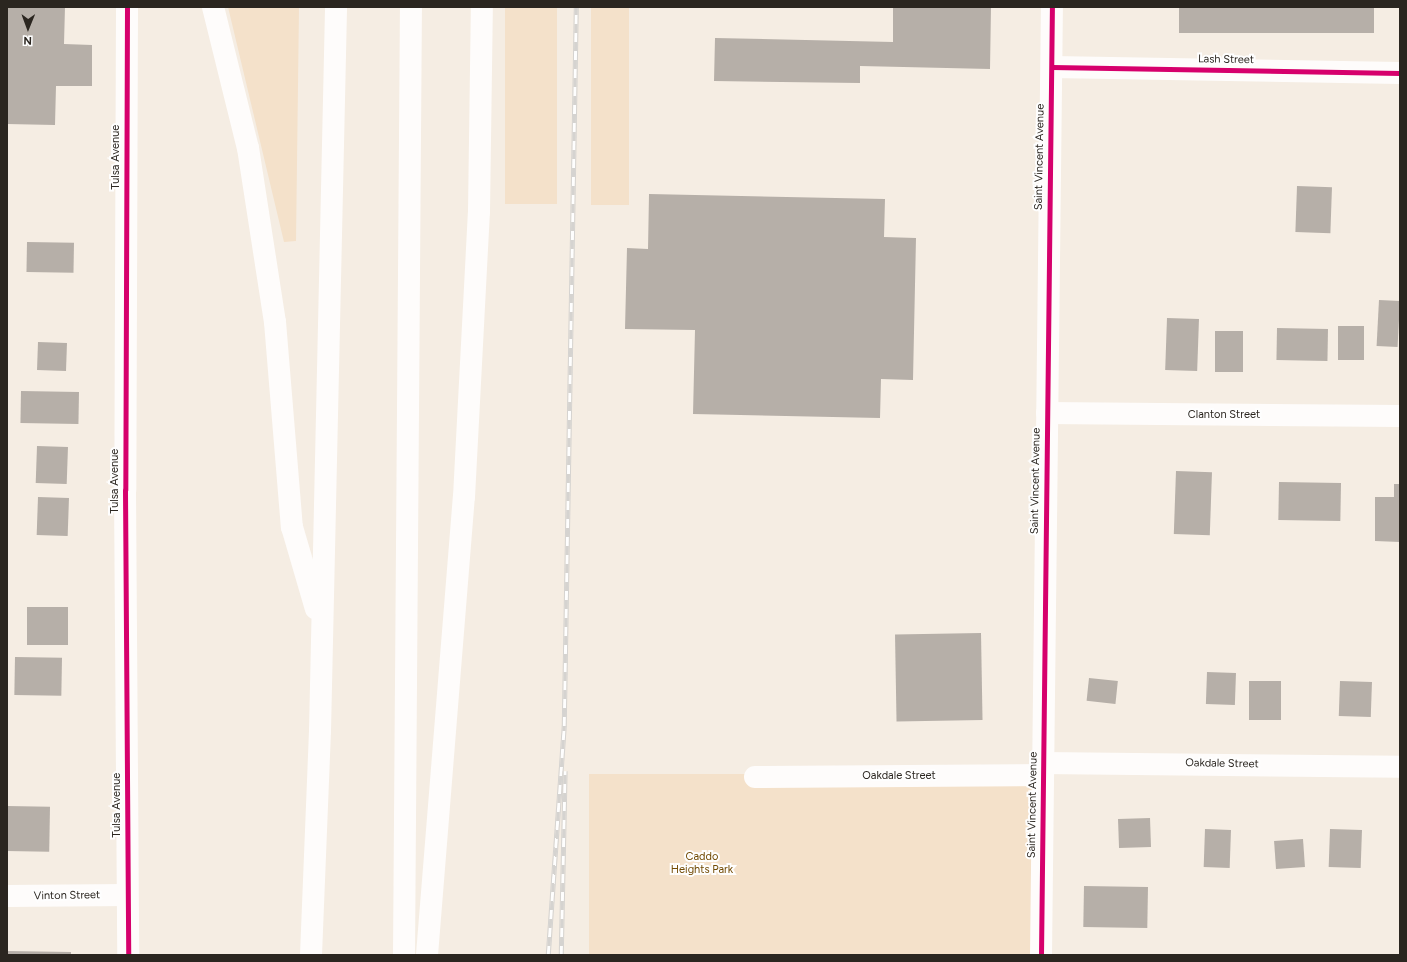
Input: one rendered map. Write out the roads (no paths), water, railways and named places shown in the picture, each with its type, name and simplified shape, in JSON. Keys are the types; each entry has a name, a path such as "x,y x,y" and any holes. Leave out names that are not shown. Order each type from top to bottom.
{"main road":[{"name":"Tulsa Avenue","path":"127,7 128,955"},
{"path":"213,7 248,148 275,322 292,527 322,629"},
{"path":"311,955 322,629 336,7"},
{"path":"404,955 411,7"},
{"path":"427,955 464,497 479,212 482,7"},
{"name":"Saint Vincent Avenue","path":"1041,955 1052,7"},
{"name":"Lash Street","path":"1052,67 1400,73"},
{"name":"Clanton Street","path":"1047,414 1400,416"},
{"name":"Oakdale Street","path":"755,777 1043,769 1400,767"},
{"name":"Vinton Street","path":"7,896 127,895"}],"railway":[{"path":"548,955 564,726 576,7"},
{"path":"561,955 565,771"}],"park label":[{"name":"Caddo Heights Park","path":"702,864"}]}
